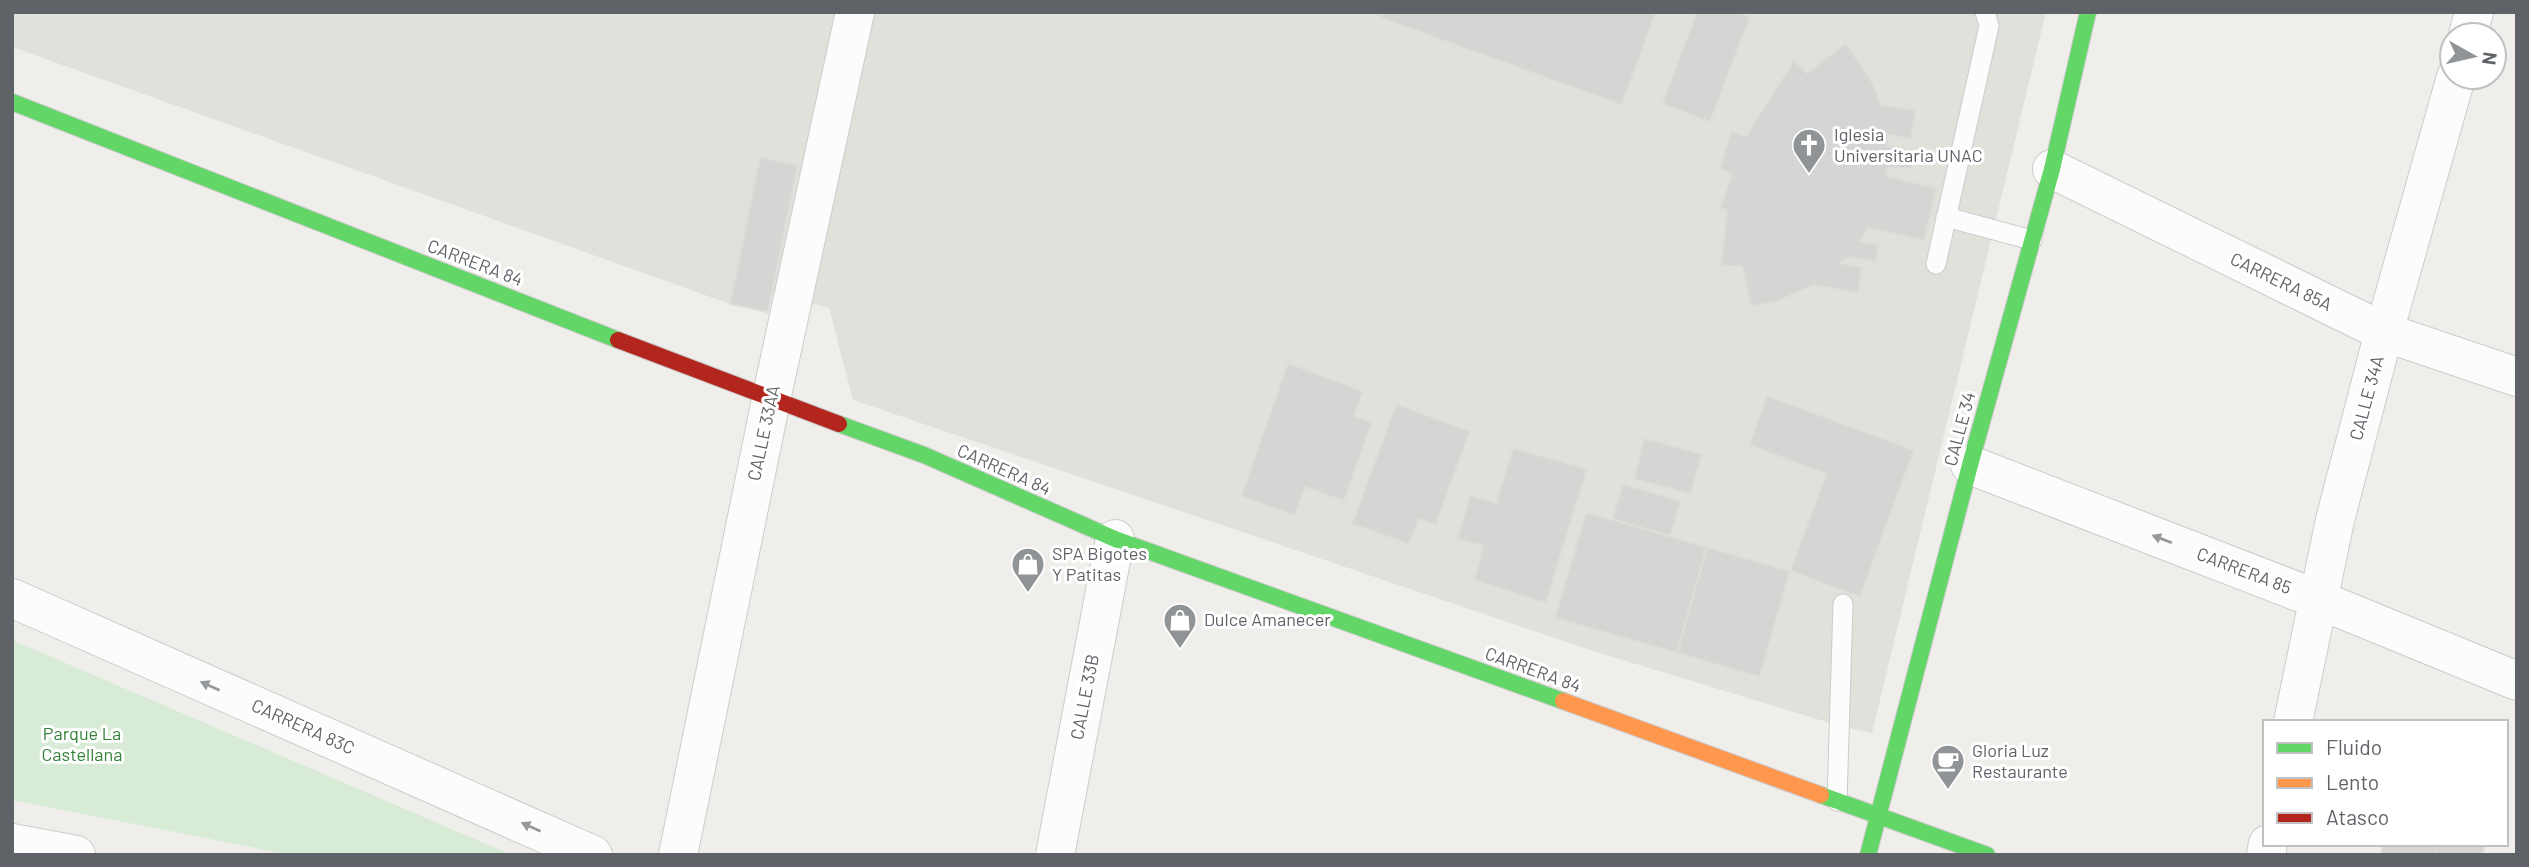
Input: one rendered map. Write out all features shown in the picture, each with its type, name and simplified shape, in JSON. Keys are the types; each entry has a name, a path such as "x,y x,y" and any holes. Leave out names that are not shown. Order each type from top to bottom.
{"street":[{"name":"CALLE 33AA","path":"678,855 771,400 855,12"},
{"name":"CALLE 34","path":"1868,855 1970,465 2052,169 2088,12"},
{"name":"CALLE 34A","path":"2292,720 2317,599 2384,332 2452,91"},
{"name":"CARRERA 84","path":"12,102 771,400 924,455 1115,539 1987,855"},
{"name":"CARRERA 85A","path":"2052,169 2384,332 2517,377"},
{"name":"CARRERA 85","path":"1970,465 2317,599 2517,681"},
{"name":"CALLE 33B","path":"1055,855 1115,539"},
{"name":"CARRERA 83C","path":"12,598 593,855"},
{"path":"12,843 76,855"}],"lane":[{"path":"1936,264 1989,26 1985,12"},
{"path":"1946,216 2032,240"},
{"path":"1837,801 1843,604"}],"shaded area":[{"path":"12,12 2046,12 1872,733 1840,726 1593,651 853,400 829,308 772,294 768,312 730,304 12,47"}],"green space":[{"name":"Parque La Castellana","path":"12,640 512,855 291,855 12,800"}],"building":[{"path":"1383,12 1656,12 1622,105 1381,18"},
{"path":"1697,12 1739,12 1750,17 1710,122 1662,104"},
{"name":"Iglesia Universitaria UNAC","path":"1846,43 1872,82 1881,105 1916,110 1911,139 1888,135 1888,146 1914,150 1912,169 1887,167 1886,176 1937,188 1924,241 1869,228 1860,241 1879,245 1876,262 1849,257 1840,263 1862,267 1858,293 1813,285 1778,301 1751,307 1742,266 1721,266 1727,210 1720,208 1732,174 1720,169 1731,132 1746,136 1794,60 1807,73"},
{"path":"760,157 798,165 768,312 730,304"},
{"path":"1288,363 1363,391 1354,416 1372,422 1344,501 1305,487 1295,516 1241,496"},
{"path":"1767,396 1914,450 1860,597 1790,571 1826,474 1749,445"},
{"path":"1396,404 1470,431 1436,525 1419,519 1409,544 1352,524"},
{"path":"1644,438 1702,454 1691,494 1634,479"},
{"path":"1513,448 1587,469 1546,603 1474,580 1483,546 1457,539 1470,495 1496,503"},
{"path":"1623,484 1681,501 1670,536 1612,519"},
{"path":"1586,512 1707,547 1677,653 1555,618"},
{"path":"1707,547 1790,571 1760,677 1677,653"},
{"path":"2383,846 2438,846 2435,855 2381,855"},
{"path":"2438,846 2484,846 2482,855 2435,855"}],"traffic: fast":[{"path":"1868,855 1970,465 2052,169 2088,12"},
{"path":"12,102 618,340"},
{"path":"839,424 924,455 1115,539 1563,701"},
{"path":"1821,795 1987,855"}],"traffic: slow":[{"path":"1563,701 1821,795"}],"traffic: jam":[{"path":"618,340 839,424"}],"place":[{"name":"Iglesia Universitaria UNAC","path":"1809,175"},
{"name":"SPA Bigotes Y Patitas","path":"1028,594"},
{"name":"Dulce Amanecer","path":"1180,650"},
{"name":"Gloria Luz Restaurante","path":"1948,791"}]}
